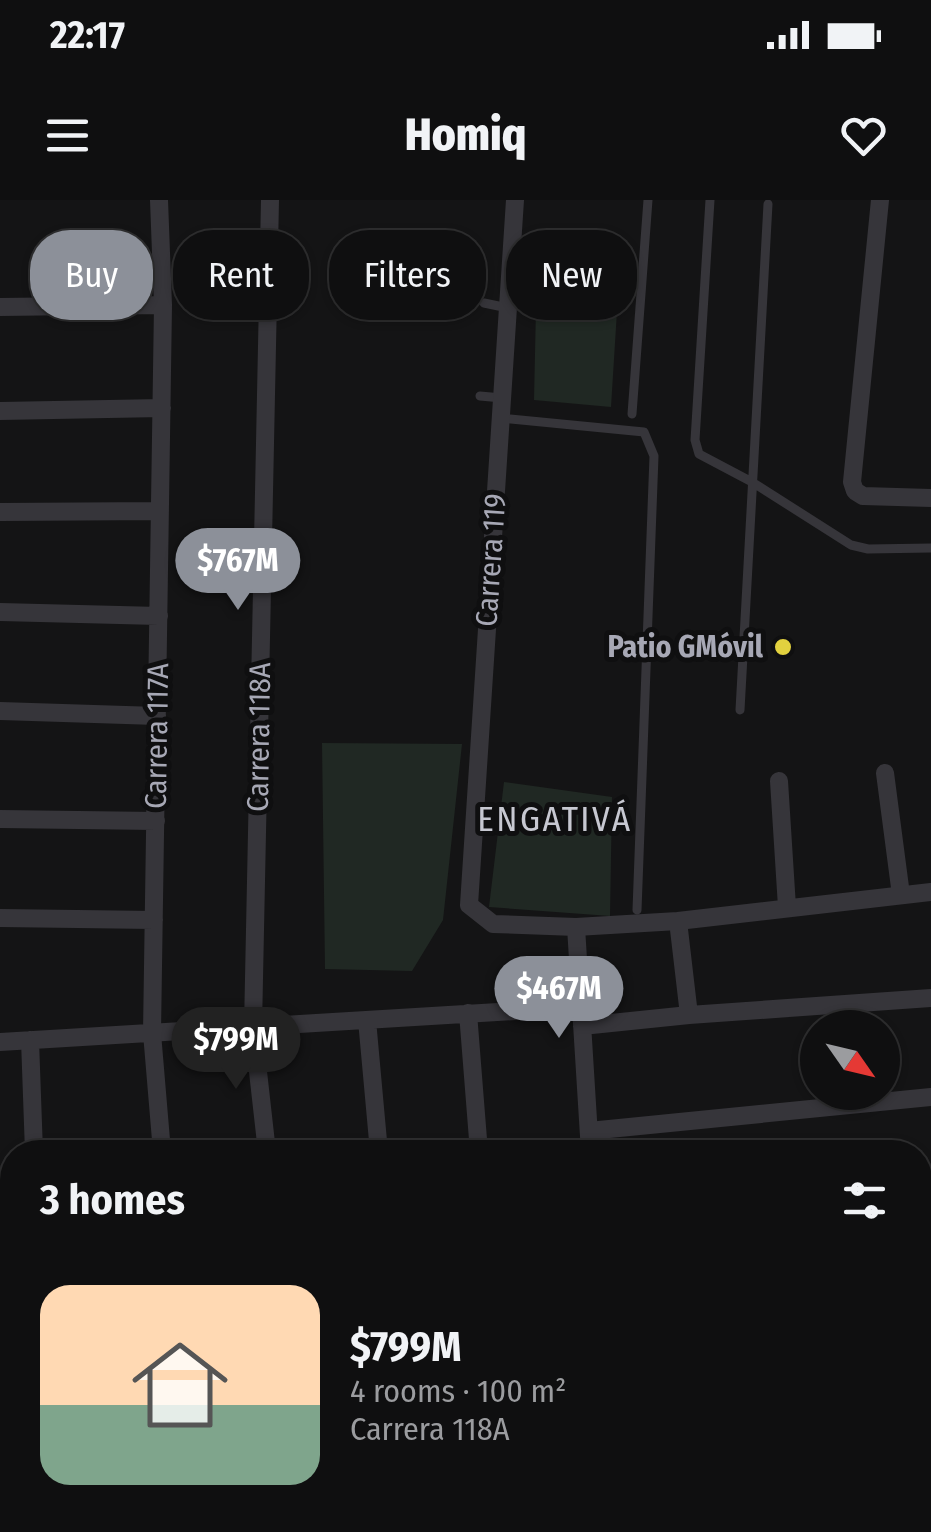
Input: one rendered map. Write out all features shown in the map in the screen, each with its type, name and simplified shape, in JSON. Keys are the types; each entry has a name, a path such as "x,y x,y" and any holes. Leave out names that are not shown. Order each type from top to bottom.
{"street":[{"name":"Carrera 117A","path":"159,200 163,306 152,1033 161,1140"},
{"name":"Carrera 118A","path":"266,1140 253,1027 270,200"},
{"name":"Carrera 119","path":"514,230 516,200"},
{"path":"880,200 852,482 862,496 931,498"},
{"path":"0,307 163,306"},
{"name":"Carrera 119","path":"507,320 469,906 494,924 576,927"},
{"path":"0,410 162,408"},
{"path":"0,512 160,512"},
{"path":"0,612 159,616"},
{"path":"0,711 157,716"},
{"path":"885,773 901,895"},
{"path":"779,781 786,907"},
{"path":"0,819 156,821"},
{"path":"589,1140 576,927 678,921 931,892"},
{"path":"0,918 154,920"},
{"path":"678,921 689,1015"},
{"path":"582,1026 931,998"},
{"path":"0,1042 581,1007"},
{"path":"468,1014 478,1140"},
{"path":"367,1020 379,1140"},
{"path":"30,1040 34,1140"},
{"path":"588,1131 931,1096"}],"lane":[{"path":"632,414 648,200"},
{"path":"710,200 696,440 699,454 752,482 852,545 868,550 931,548"},
{"path":"740,710 768,204"},
{"path":"480,396 502,398"},
{"path":"500,418 644,432 654,456 637,910"}],"shaded area":[{"path":"536,320 616,320 611,407 534,400"},
{"path":"322,743 462,744 443,920 412,971 325,969"},
{"path":"504,782 612,797 610,916 489,907"}],"place":[{"name":"Patio GMóvil","path":"783,647"}],"district":[{"name":"ENGATIVÁ","path":"555,819"}]}
